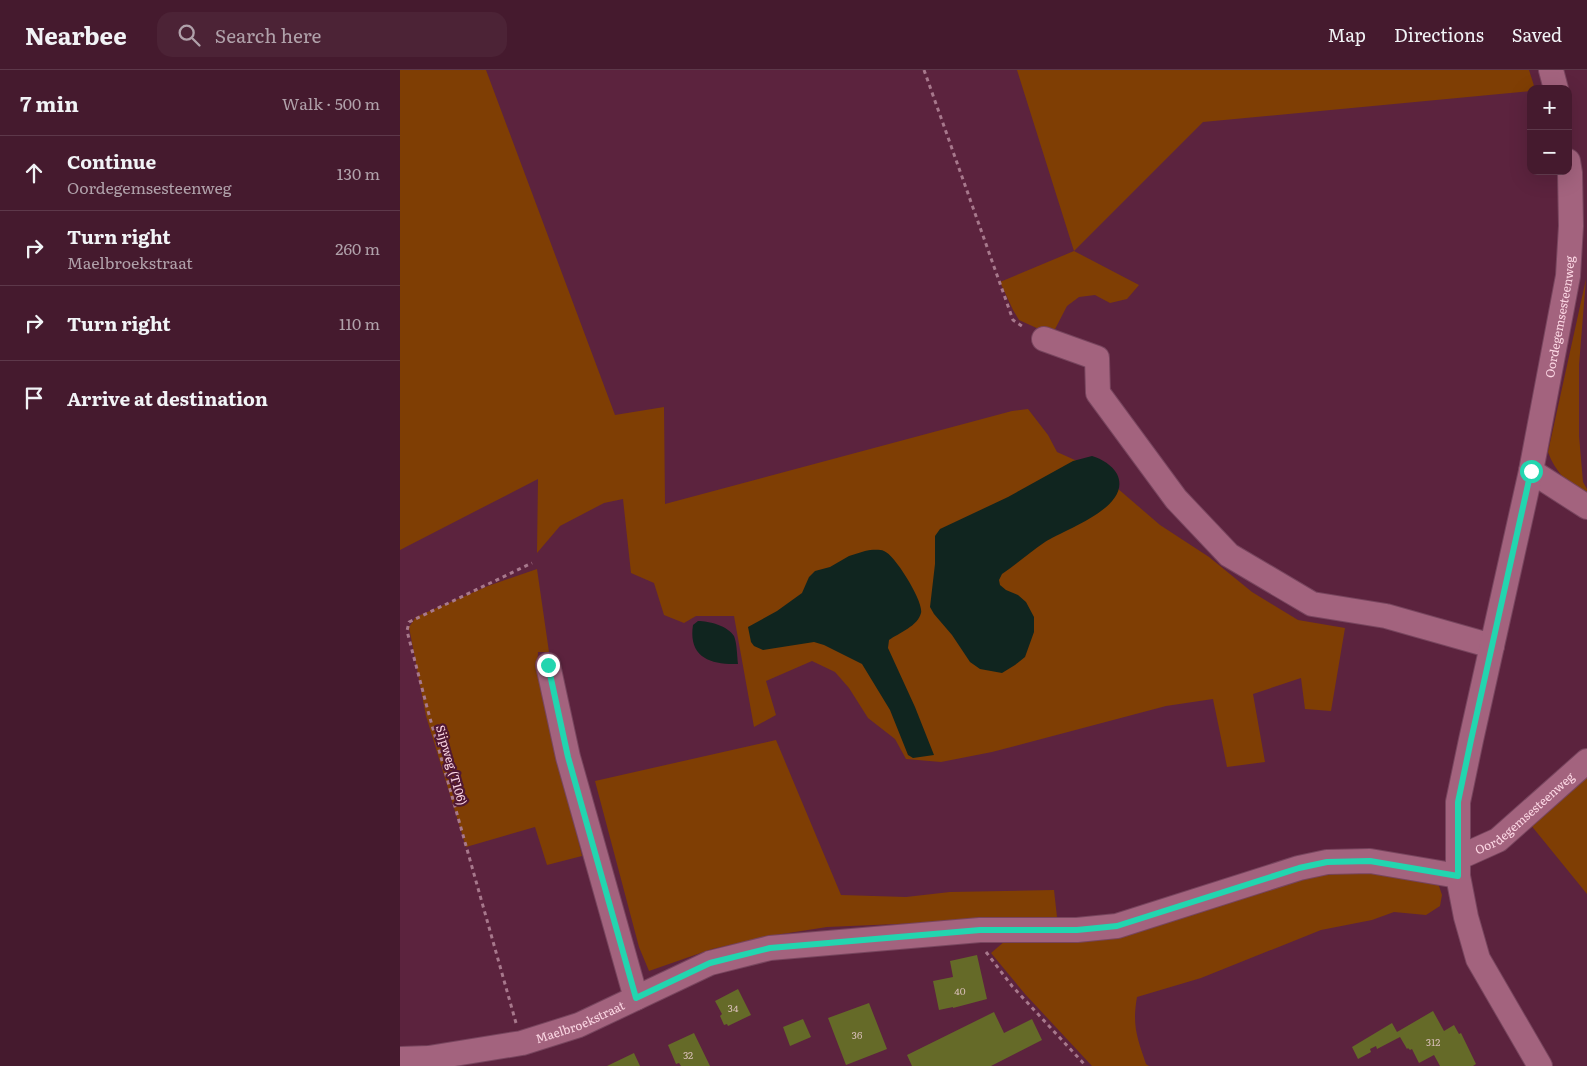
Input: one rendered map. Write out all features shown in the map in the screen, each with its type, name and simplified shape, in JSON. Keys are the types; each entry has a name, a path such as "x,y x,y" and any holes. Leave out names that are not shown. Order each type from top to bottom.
{"street":[{"path":"1551,70 1555,85"},
{"name":"Oordegemsesteenweg","path":"1540,1066 1478,959 1466,917 1458,867 1458,802 1531,471 1568,276 1571,226 1570,175"},
{"path":"1044,339 1097,358 1098,394 1176,500 1229,555 1312,604 1386,616 1492,646"},
{"path":"1531,471 1587,507"},
{"path":"548,665 568,757 636,998"},
{"name":"Oordegemsesteenweg","path":"1458,867 1498,840 1587,761"},
{"name":"Maelbroekstraat","path":"400,1059 431,1062 522,1043 579,1025 710,963 770,948 971,931 1077,930 1117,926 1299,868 1327,862 1370,861 1458,867"}],"path":[{"path":"924,70 1013,320 1044,339"},
{"name":"Sijpweg (T106)","path":"522,1043 428,711 408,631 409,622 532,563"},
{"path":"971,931 1012,986 1086,1066"}],"shaded area":[{"path":"400,70 486,70 615,415 664,407 665,504 1012,411 1028,409 1048,435 1057,452 1095,469 1160,525 1209,557 1252,592 1298,620 1345,628 1331,711 1305,709 1301,678 1253,694 1265,762 1227,767 1213,699 1166,706 992,752 941,762 906,759 895,739 868,718 849,688 835,672 812,661 766,681 776,715 754,727 734,616 696,616 684,623 664,615 654,583 631,573 623,499 604,503 560,526 537,553 538,479 400,550"},
{"path":"1017,70 1529,70 1534,85 1527,85 1527,91 1203,122 1074,251"},
{"path":"1074,251 1139,285 1127,299 1110,303 1095,295 1079,297 1067,306 1052,335 1019,320 1000,282"},
{"path":"1586,279 1579,365 1579,436 1583,482 1587,489 1587,496 1563,477 1548,452"},
{"path":"1092,456 1106,463 1117,474 1119,486 1115,497 1107,507 1094,516 1045,542 1002,574 999,580 1000,585 1026,602 1034,617 1034,632 1025,657 1015,665 1002,673 980,669 970,662 930,607 935,564 935,536 940,529 1008,497 1073,461"},
{"path":"880,550 889,554 914,590 921,607 921,613 916,622 889,640 888,648 915,707 934,755 913,758 908,755 890,710 862,664 814,642 763,650 754,646 751,642 748,627 777,611 802,593 809,577 815,571 830,567 849,556 865,551"},
{"path":"537,569 549,652 538,652 537,669 582,856 547,865 535,827 466,847 426,716 409,627 416,617 488,586"},
{"path":"698,621 718,625 731,632 736,642 738,664 710,661 698,652 692,636 693,625"},
{"path":"776,740 841,895 906,897 950,892 1054,890 1057,917 827,927 769,936 712,949 649,971 639,947 595,781"},
{"path":"1587,777 1587,894 1530,824"},
{"path":"1370,868 1438,883 1442,895 1440,906 1426,915 1394,912 1372,920 1321,930 1201,978 1137,997 1136,1031 1146,1064 1149,1066 1092,1066 1025,994 991,953 1012,935 1086,941 1295,876"}],"building":[{"path":"977,955 987,999 939,1010 933,981 953,977 950,961"},
{"path":"738,989 751,1015 728,1026 727,1024 724,1025 720,1016 722,1014 715,1001"},
{"path":"869,1003 887,1049 846,1065 828,1018"},
{"path":"1433,1011 1444,1031 1454,1025 1459,1034 1461,1033 1476,1064 1473,1066 1440,1066 1434,1055 1419,1063 1412,1049 1407,1049 1400,1037 1377,1049 1376,1046 1370,1049 1371,1052 1358,1059 1352,1047 1392,1023 1397,1032"},
{"path":"994,1012 1004,1033 1032,1019 1042,1040 991,1066 912,1066 907,1055"},
{"path":"803,1019 811,1037 790,1046 783,1027"},
{"path":"694,1033 710,1066 681,1066 679,1063 676,1064 668,1045"},
{"path":"634,1053 640,1066 607,1066"}],"route":[{"path":"548,665 568,757 636,998 710,963 770,948 980,930 1077,930 1117,926 1299,868 1327,862 1370,861 1458,876 1458,802 1531,471"}]}
